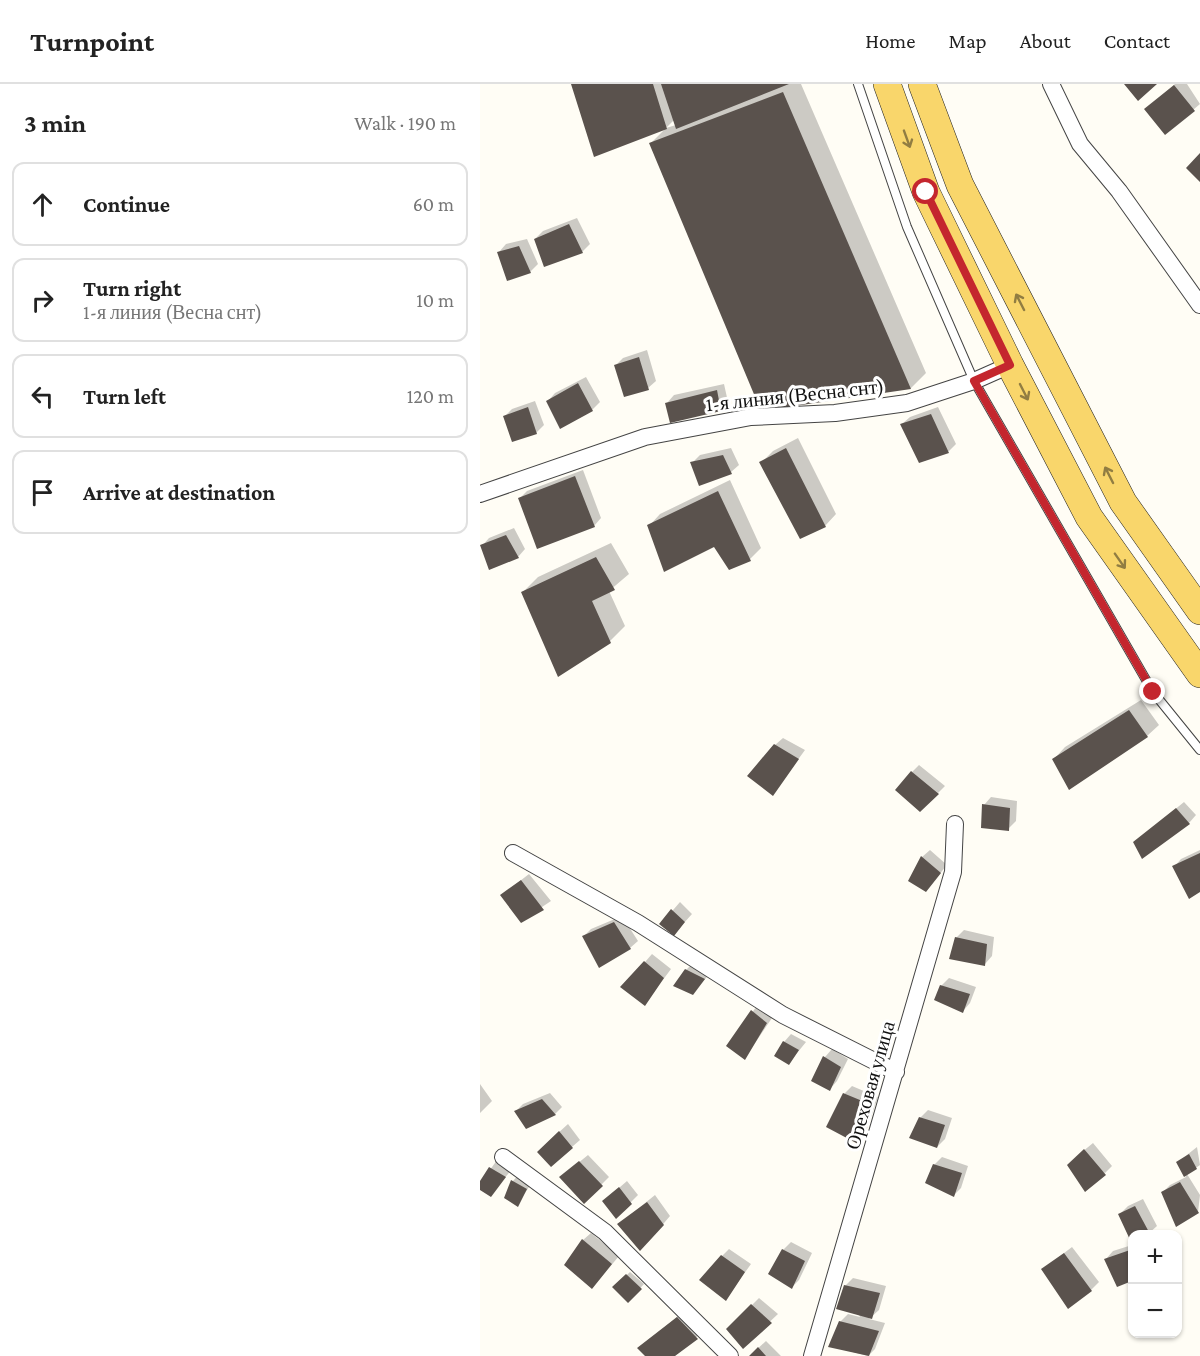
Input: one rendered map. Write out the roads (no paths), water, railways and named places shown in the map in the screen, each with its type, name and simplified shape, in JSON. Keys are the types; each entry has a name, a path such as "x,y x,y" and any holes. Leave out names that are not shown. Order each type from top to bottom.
{"main road":[{"path":"887,84 926,192 1010,365 1089,517 1200,674"},
{"path":"922,84 960,185 1118,491 1200,611"}],"street":[{"path":"1051,84 1080,144 1119,191 1200,305"},
{"name":"1-я линия (Весна снт)","path":"480,494 645,437 751,417 835,413 907,403 974,381 1010,365"},
{"name":"Ореховая улица","path":"812,1356 953,872 955,824"},
{"path":"513,853 638,923 783,1015 896,1072"},
{"path":"503,1157 604,1232 730,1356"}],"lane":[{"path":"858,84 907,227 974,381 1153,692 1200,750"}]}
